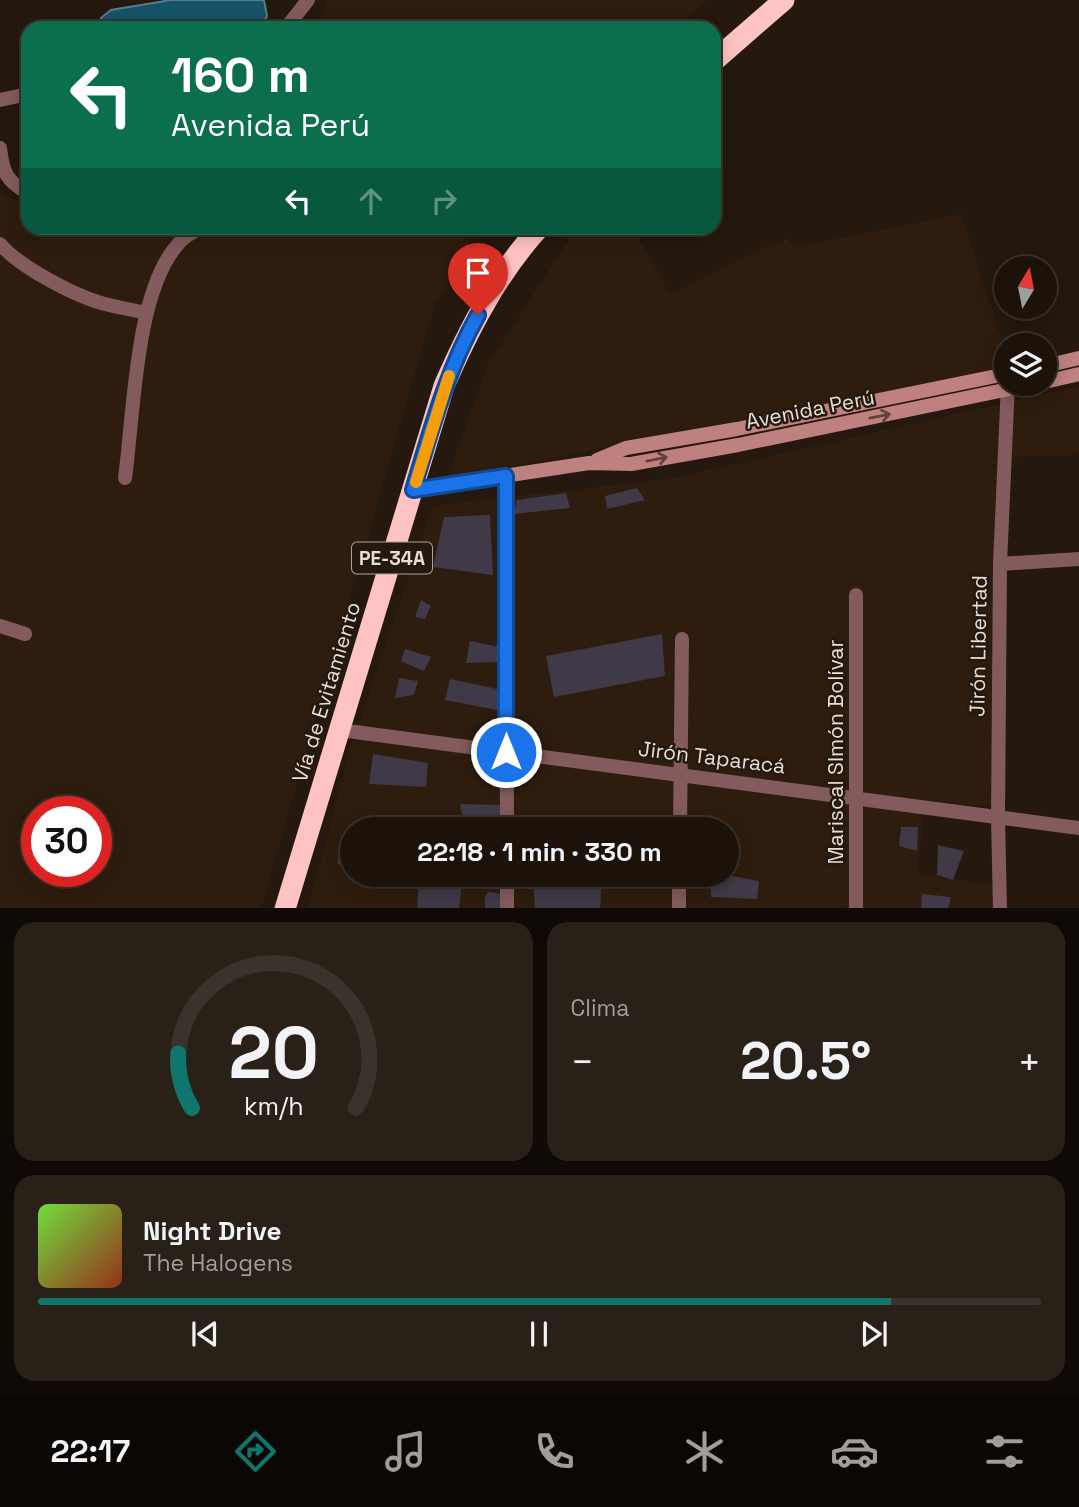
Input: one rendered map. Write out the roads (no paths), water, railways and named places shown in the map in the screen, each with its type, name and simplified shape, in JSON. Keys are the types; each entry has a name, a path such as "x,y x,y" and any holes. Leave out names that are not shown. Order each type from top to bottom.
{"highway":[{"path":"721,55 784,0"},
{"name":"Vía de Evitamiento","path":"285,908 444,386 465,338 506,270 533,235"}],"main road":[{"path":"1057,363 1079,358"},
{"path":"1057,379 1079,374"},
{"name":"Avenida Perú","path":"589,463 626,448 737,429 994,376"},
{"name":"Avenida Perú","path":"413,490 589,463 631,464 994,390"}],"street":[{"path":"292,21 308,0"},
{"path":"0,100 21,96"},
{"path":"0,148 3,168 12,184 21,189"},
{"path":"125,478 137,365 146,313 166,261 180,241 190,235"},
{"path":"0,244 42,275 77,294 108,305 146,313"},
{"name":"Jirón Libertad","path":"1000,908 1000,564 1008,396"},
{"path":"506,476 507,817"},
{"path":"1000,564 1079,559"},
{"name":"Mariscal SImón Bolívar","path":"856,595 856,908"},
{"path":"0,626 25,634"},
{"path":"680,817 682,639"},
{"name":"Jirón Taparacá","path":"340,730 1079,828"},
{"path":"507,887 507,908"},
{"path":"679,887 679,908"}],"water":[{"path":"171,0 264,0 267,16 265,21 100,21 111,10"}]}
